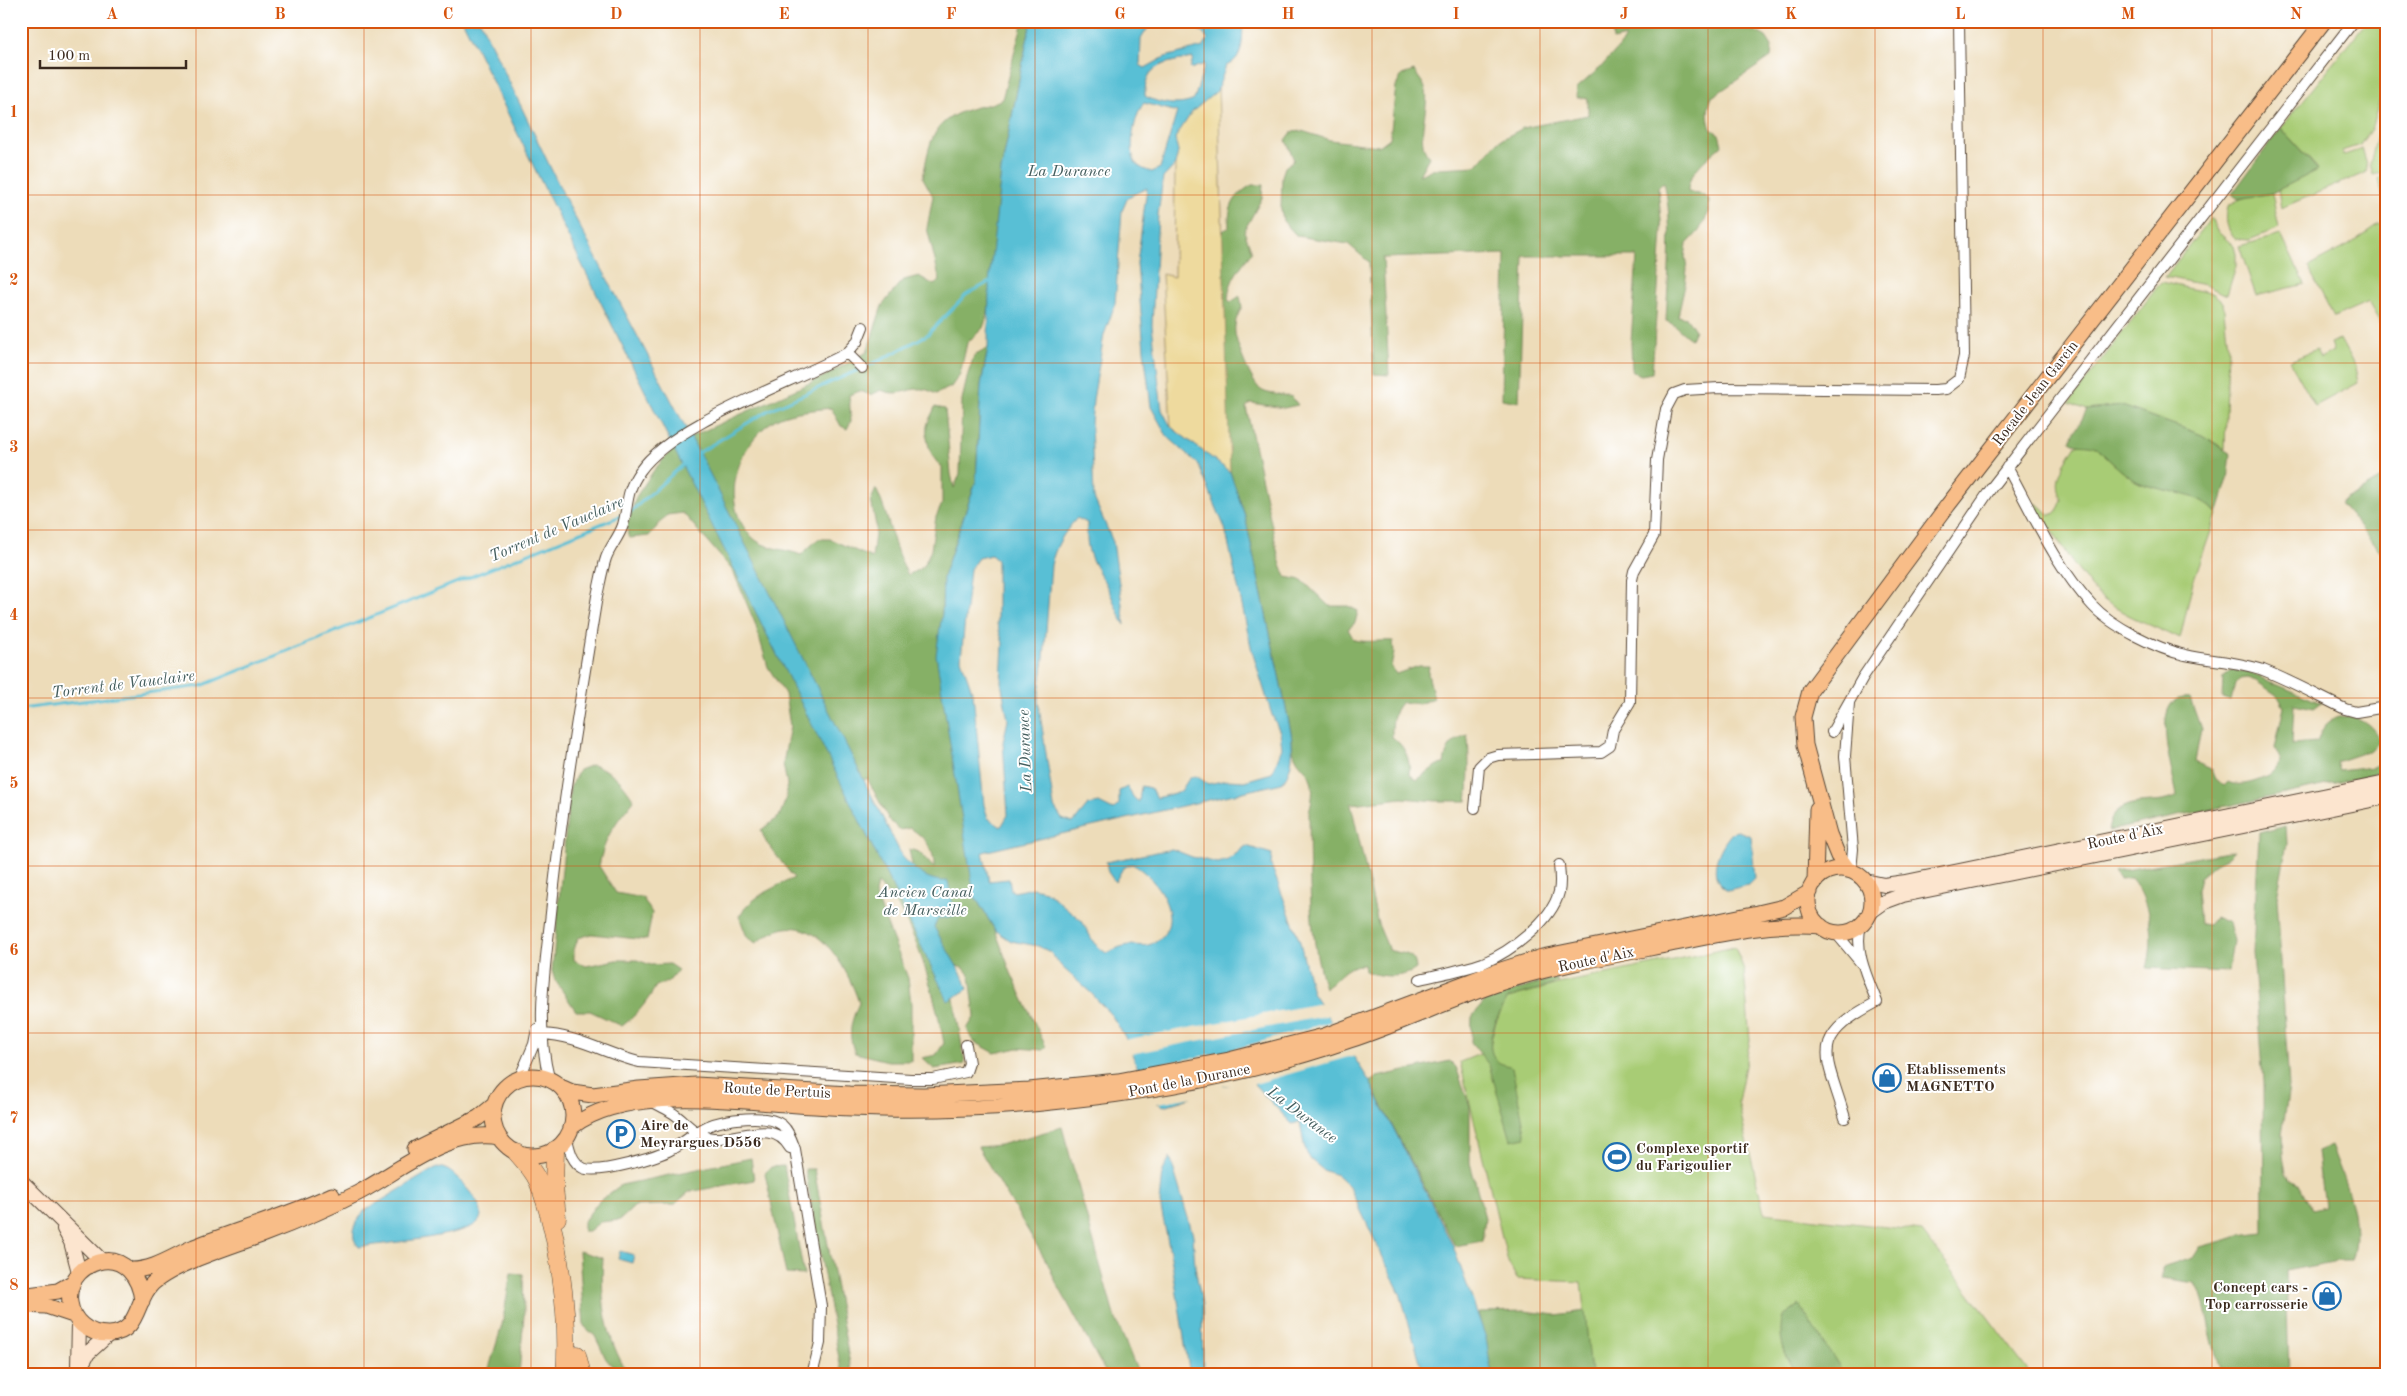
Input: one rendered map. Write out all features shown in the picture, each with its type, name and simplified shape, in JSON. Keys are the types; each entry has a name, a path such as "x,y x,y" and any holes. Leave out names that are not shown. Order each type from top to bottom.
{"highway":[{"path":"565,1138 554,1187 577,1355 582,1375"},
{"path":"517,1153 530,1167 537,1180 552,1231 566,1333 564,1375"},
{"path":"577,1355 577,1375"}],"main road":[{"name":"Rocade Jean Garcin","path":"1849,871 1838,856 1828,834 1817,785 1805,745 1803,717 1806,701 1817,680 1948,505 2324,21"},
{"name":"Route d'Aix","path":"1865,881 1884,885 1906,882 2386,783"},
{"name":"Rocade Jean Garcin","path":"1812,887 1817,785"},
{"name":"Route d'Aix","path":"1865,918 1884,902 1903,895 2386,797"},
{"path":"1849,871 1865,881 1871,896 1865,918 1849,931 1828,929 1812,914 1809,907 1812,887 1826,872 1849,871"},
{"name":"Route d'Aix","path":"1377,1023 1521,963 1776,909 1797,901 1812,887"},
{"name":"Route d'Aix","path":"1377,1023 1546,970 1745,929 1787,924 1828,929"},
{"name":"Pont de la Durance","path":"993,1100 1118,1081 1189,1075 1298,1043 1377,1023"},
{"path":"129,1270 146,1269 195,1247 305,1208 379,1170 435,1138 478,1118 494,1104 500,1093 509,1083 520,1077 535,1075 550,1078 563,1088 572,1106 565,1138 543,1155 530,1156 517,1153 499,1137 493,1122 494,1104"},
{"name":"Route de Pertuis","path":"563,1088 572,1092 593,1095 639,1089 696,1085 849,1094 924,1095 993,1100"},
{"name":"Route de Pertuis","path":"565,1138 596,1112 607,1108 651,1101 713,1100 884,1109 993,1100"},
{"path":"142,1301 153,1283 174,1271 212,1254 310,1218 442,1146 477,1135 499,1137"},
{"path":"21,1180 102,1261"},
{"path":"59,1220 71,1242 76,1277 69,1304 76,1319 77,1372"},
{"path":"21,1296 58,1291 90,1264 102,1261 121,1264 129,1270 141,1289 142,1301 140,1311 128,1327 109,1334 88,1353 77,1372"},
{"path":"21,1305 46,1306 76,1319 93,1332 109,1334"}],"street":[{"path":"1475,808 1479,766 1488,758 1498,755 1601,752 1610,746 1616,724 1629,707 1632,580 1654,535 1657,460 1666,409 1674,394 1685,390 1719,388 1935,390 1946,389 1959,379 1964,356 1958,21"},
{"name":"Rocade Jean Garcin","path":"1832,732 1850,697 2007,467 2354,21"},
{"path":"550,1078 541,1034 542,1003 556,861 597,596 606,557 618,539 623,523 630,489 647,462 659,451 714,417 847,353 857,342 863,327"},
{"path":"847,353 862,368"},
{"path":"2007,467 2056,557 2092,605 2105,618 2151,643 2183,655 2263,670 2345,709 2356,712 2386,707"},
{"path":"1849,871 1853,849 1844,756 1850,697"},
{"path":"1420,979 1483,963 1518,944 1541,922 1554,904 1560,890 1559,865"},
{"path":"1845,1118 1828,1062 1826,1048 1836,1028 1877,1002 1863,966 1858,940 1865,918"},
{"path":"1828,929 1863,966"},
{"path":"520,1077 534,1044 542,1003"},
{"path":"541,1034 580,1040 619,1057 639,1062 911,1079 932,1079 966,1072 969,1063 966,1045"},
{"path":"651,1101 670,1111 697,1132 710,1138 725,1138 763,1131 779,1135 791,1150 798,1172"},
{"path":"565,1138 572,1157 583,1168 590,1170 655,1156 670,1150 697,1132 718,1122 762,1118 776,1121 783,1126 792,1140 821,1306 820,1343 812,1375"}],"green space":[{"path":"1023,21 1031,21 1001,171 988,313 983,328 967,343 960,374 951,387 936,394 928,390 915,389 896,393 881,390 871,395 860,391 849,395 851,421 847,429 841,426 831,408 797,412 778,418 764,428 743,455 734,489 735,506 741,522 751,536 762,544 801,555 818,539 830,539 872,558 876,526 871,500 876,489 885,510 898,554 908,575 923,567 931,550 936,517 942,504 942,467 938,464 930,449 927,437 928,424 935,407 945,409 954,488 960,474 962,400 968,374 974,356 988,348 981,385 976,481 943,577 942,613 974,895 995,930 1011,973 1046,1047 1043,1050 1018,1048 995,1053 973,1041 967,1029 975,1016 970,976 964,968 953,963 935,936 915,877 909,849 919,852 934,868 931,850 925,840 916,832 910,828 900,830 889,820 867,778 863,781 951,981 965,1064 934,1069 922,1058 936,1055 944,1043 926,971 905,918 890,895 877,884 875,894 908,978 911,1003 911,1061 888,1061 855,1053 851,1040 851,1028 859,1003 839,960 817,936 803,929 789,928 773,932 756,943 747,937 739,916 744,909 764,893 794,878 766,842 761,830 779,817 786,799 787,784 783,764 790,726 785,694 768,667 755,623 733,571 683,513 667,515 649,536 630,538 627,526 636,497 654,470 670,452 686,439 823,377 867,352 882,306 899,284 904,280 919,276 934,285 940,281 927,228 933,196 923,178 928,152 936,132 951,117 1002,99"},
{"path":"1626,21 1737,21 1766,37 1772,46 1771,57 1712,97 1709,105 1708,117 1711,129 1719,134 1722,145 1699,166 1689,185 1688,192 1699,193 1709,199 1709,212 1699,231 1687,244 1685,257 1687,269 1678,316 1687,318 1695,330 1691,339 1666,321 1670,233 1664,182 1658,187 1662,232 1652,373 1641,375 1632,371 1631,342 1637,256 1524,256 1519,402 1502,399 1505,254 1383,258 1389,375 1374,374 1369,262 1348,244 1297,236 1283,221 1281,209 1282,176 1285,167 1294,160 1286,140 1292,132 1302,131 1330,140 1379,146 1390,138 1396,86 1402,75 1414,71 1424,86 1427,95 1423,141 1429,157 1419,175 1438,168 1476,166 1497,142 1523,128 1588,115 1588,99 1576,97 1577,88 1601,67 1620,46 1625,37 1613,40 1612,26"},
{"path":"2367,21 2386,21 2386,80 2371,129 2360,145 2342,151 2344,155 2362,149 2367,172 2281,208 2278,189 2318,169 2281,128"},
{"path":"2386,96 2386,172 2373,175 2370,164"},
{"path":"2281,128 2318,170 2272,193 2238,199 2232,194"},
{"path":"2386,176 2386,325 2382,326 2368,302 2334,317 2308,267 2352,243 2379,224 2385,226 2385,210 2379,178"},
{"path":"1252,185 1263,185 1262,198 1244,231 1252,252 1239,269 1230,286 1228,300 1231,302 1240,296 1242,307 1236,320 1235,333 1245,363 1257,386 1268,393 1292,397 1298,405 1284,408 1251,403 1246,407 1279,559 1286,577 1302,580 1329,606 1348,606 1358,611 1355,623 1348,629 1354,640 1393,641 1394,653 1391,667 1396,674 1419,666 1429,666 1428,674 1434,698 1419,704 1402,702 1393,718 1392,737 1406,753 1409,763 1409,774 1417,780 1437,765 1444,764 1448,749 1457,739 1467,735 1468,740 1467,801 1402,798 1351,804 1378,924 1389,950 1411,956 1416,969 1398,976 1384,976 1365,971 1364,965 1357,965 1347,969 1325,988 1319,966 1312,922 1309,811 1312,801 1312,786 1310,776 1297,761 1293,750 1291,732 1245,516 1230,472 1211,355 1219,240 1223,231 1229,227 1233,202"},
{"path":"2272,193 2279,228 2249,240 2235,239 2227,224 2228,206 2254,195"},
{"path":"2211,218 2218,232 2234,246 2236,254 2236,266 2227,295 2205,285 2165,277"},
{"path":"2281,235 2305,284 2256,296 2239,246"},
{"path":"2161,282 2214,294 2223,302 2228,347 2225,449 2202,435 2122,406 2087,410 2069,403"},
{"path":"2340,339 2355,367 2358,383 2315,406 2290,361 2316,350 2320,358 2333,351 2330,343"},
{"path":"2122,406 2202,435 2231,454 2228,479 2217,514 2202,501 2193,497 2137,482 2119,469 2097,448 2070,441 2087,410"},
{"path":"2091,444 2097,448 2119,469 2137,482 2193,497 2202,501 2217,514 2193,582 2180,639 2132,617 2100,596 2072,562 2050,527 2037,513 2036,503 2050,515 2057,512 2062,500 2058,484 2061,471 2076,445"},
{"path":"2386,476 2386,558 2340,503"},
{"path":"2232,670 2247,672 2321,703 2314,708 2294,704 2292,744 2317,742 2325,726 2336,718 2343,716 2358,719 2371,728 2379,741 2371,750 2336,762 2339,771 2373,767 2382,763 2386,747 2386,771 2108,831 2112,818 2118,810 2136,803 2157,802 2177,796 2168,754 2166,721 2169,708 2177,700 2190,698 2201,729 2195,762 2211,769 2214,777 2224,786 2228,782 2244,784 2255,781 2276,770 2281,761 2275,748 2284,707 2278,696 2256,681 2247,678 2240,679 2235,684 2231,701 2222,698 2223,677"},
{"path":"592,765 606,770 617,778 634,800 612,830 604,846 599,866 616,893 643,898 652,913 647,940 592,934 578,938 574,950 574,960 586,966 616,960 637,960 651,965 669,964 678,970 669,981 656,986 641,1008 622,1026 590,1011 576,1011 555,980 552,971 570,788 579,770"},
{"path":"2286,826 2287,844 2277,897 2289,1087 2282,1134 2283,1155 2286,1173 2291,1181 2300,1186 2312,1210 2324,1207 2317,1152 2331,1146 2351,1203 2355,1232 2354,1247 2351,1261 2339,1261 2286,1271 2289,1375 2226,1375 2216,1354 2201,1294 2196,1283 2162,1278 2162,1268 2193,1258 2200,1247 2240,1236 2264,1233 2263,1082 2253,953 2259,833"},
{"path":"2234,851 2214,864 2200,877 2197,890 2200,924 2208,925 2215,917 2229,923 2233,941 2228,972 2147,968 2151,933 2147,909 2138,887 2131,878 2120,879 2114,872"},
{"name":"Complexe sportif du Farigoulier","path":"1735,947 1744,970 1750,1040 1738,1102 1764,1213 1922,1231 2032,1375 1591,1375 1581,1282 1517,1279 1508,1262 1460,1062 1490,1050 1496,1023 1508,998 1558,984"},
{"path":"1554,978 1558,981 1552,985 1508,998 1493,1030 1491,1047 1493,1054 1498,1062 1512,1067 1526,1137 1511,1140 1489,1065 1471,1042 1472,1017 1485,1001"},
{"path":"1450,1061 1456,1067 1470,1106 1470,1163 1485,1218 1482,1241 1455,1246 1370,1082 1377,1077"},
{"path":"1062,1127 1113,1312 1139,1375 1107,1375 1048,1264 978,1147 1000,1145"},
{"path":"751,1158 754,1180 689,1192 674,1205 635,1206 620,1220 600,1222 589,1231 583,1231 583,1222 599,1201 621,1185"},
{"path":"784,1166 804,1275 786,1274 765,1173 771,1167"},
{"path":"805,1169 814,1169 852,1375 842,1375"},
{"path":"579,1251 603,1258 602,1273 606,1319 615,1348 629,1375 620,1375 606,1359 595,1336 584,1326"},
{"path":"511,1273 523,1274 524,1315 519,1375 487,1375 502,1325"},
{"path":"1799,1305 1840,1367 1843,1375 1797,1375 1783,1347 1781,1324 1783,1316"},
{"path":"1525,1311 1556,1315 1585,1311 1591,1375 1492,1375 1478,1312"}],"sand":[{"path":"1218,85 1230,472 1171,427 1162,274 1174,277 1175,165 1178,152 1175,138 1192,112"}],"water":[{"name":"Ancien Canal de Marseille","path":"463,21 480,21 568,204 707,468 902,856 922,874 941,881 948,881 955,916 938,919 934,927 965,980 968,989 948,1001 583,267"},
{"name":"La Durance","path":"1031,21 1158,21 1151,23 1141,39 1140,65 1145,68 1165,57 1203,47 1208,39 1196,26 1162,21 1198,21 1208,27 1215,27 1215,21 1243,21 1242,41 1237,58 1226,66 1217,91 1192,112 1175,138 1178,152 1175,165 1163,178 1158,215 1152,325 1162,410 1171,427 1230,472 1245,516 1291,732 1291,765 1282,783 983,852 989,881 1009,879 1011,890 1014,892 1032,888 1046,891 1082,921 1094,943 1106,953 1124,946 1144,946 1155,942 1164,933 1169,923 1169,912 1159,889 1141,870 1132,864 1123,868 1115,882 1108,872 1106,862 1172,849 1192,857 1218,863 1228,860 1246,846 1272,854 1271,865 1300,942 1312,992 1370,1082 1453,1246 1486,1338 1492,1375 1424,1375 1400,1293 1349,1186 1337,1175 1323,1170 1311,1160 1305,1150 1300,1122 1292,1124 1252,1082 1208,1087 1187,1099 1164,1106 1151,1100 1125,1037 1112,1016 1091,993 1062,967 1050,952 1038,946 1011,941 995,930 974,895 936,655 942,613 943,577 976,481 981,385 988,348 989,282 1001,171","holes":["1193,58 1190,69 1205,64 1194,100 1170,104 1145,96 1148,77 1158,66","1144,103 1177,112 1160,168 1152,172 1139,166 1134,159 1132,146 1134,130","1147,188 1137,263 1151,407 1167,436 1198,464 1225,528 1252,651 1272,715 1280,732 1282,748 1272,773 1244,781 1227,780 1208,784 1196,776 1190,777 1181,791 1157,798 1150,788 1141,786 1139,802 1127,787 1119,791 1119,804 1113,810 1099,803 1088,805 1073,823 1062,819 1054,807 1038,700 1044,658 1051,565 1061,540 1077,518 1087,523 1088,546 1092,561 1125,625 1113,542 1094,498 1091,424 1104,335 1115,304 1122,211 1128,197","991,555 997,560 997,624 1003,643 1001,682 1008,720 1003,742 1008,815 1001,827 988,818 984,805 973,694 961,659 970,569 978,558"]},
{"path":"1738,831 1751,836 1755,878 1748,885 1728,890 1721,885 1717,878 1715,871 1716,862 1723,845 1733,832"},
{"path":"1170,1157 1193,1235 1195,1267 1202,1304 1203,1375 1190,1375 1171,1257 1160,1203 1163,1171"},
{"path":"437,1167 451,1172 472,1195 481,1210 478,1222 471,1227 441,1235 359,1247 354,1238 354,1229 364,1211"},
{"path":"620,1251 634,1255 632,1263 618,1259"}],"pier":[{"path":"1322,1003 1330,1015 1130,1054 1124,1040"},
{"path":"1333,1021 1355,1055 1251,1085 1226,1085 1209,1090 1198,1096 1153,1104 1149,1101 1136,1069 1228,1051"}],"waterway":[{"name":"Torrent de Vauclaire","path":"695,455 769,410 883,359 927,335 966,295 993,280"},
{"name":"Torrent de Vauclaire","path":"629,513 686,462"},
{"name":"Torrent de Vauclaire","path":"21,709 201,686 623,515"}],"place":[{"name":"Etablissements MAGNETTO","path":"1887,1078"},
{"name":"Aire de Meyrargues D556","path":"621,1134"},
{"name":"Complexe sportif du Farigoulier","path":"1617,1157"},
{"name":"Concept cars - Top carrosserie","path":"2327,1296"}]}
